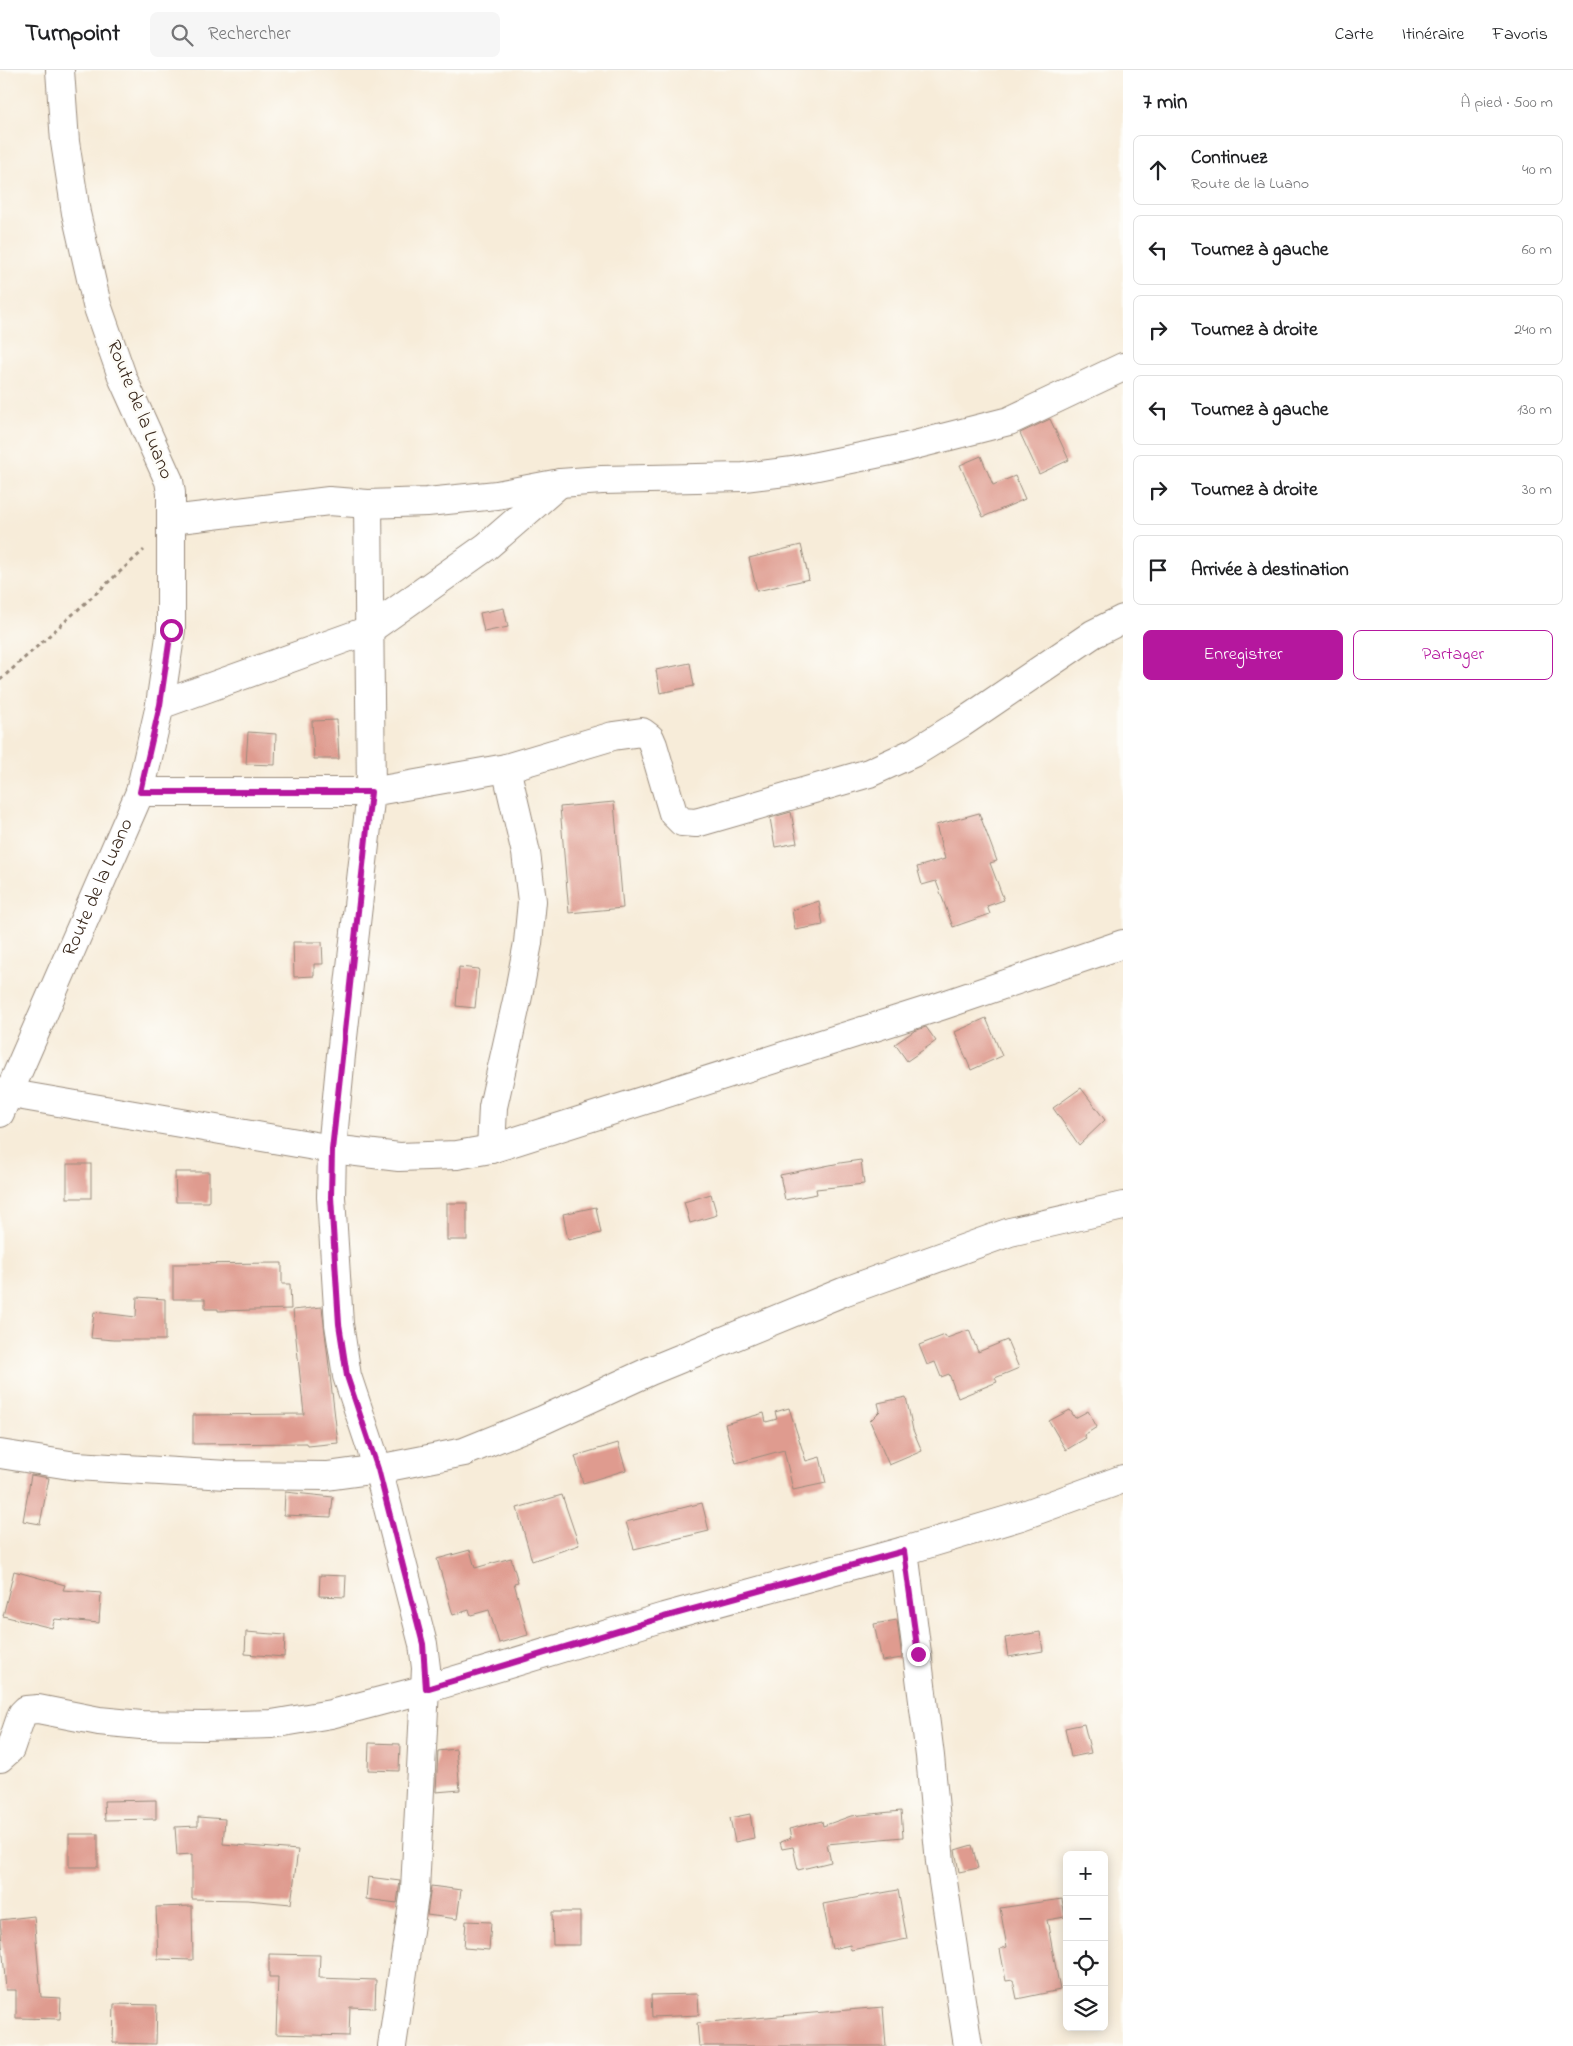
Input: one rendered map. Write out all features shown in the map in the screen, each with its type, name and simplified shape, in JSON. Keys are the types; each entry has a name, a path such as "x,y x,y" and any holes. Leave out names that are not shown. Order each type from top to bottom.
{"street":[{"name":"Route de la Luano","path":"3,1100 140,792 160,705 171,630 169,481 123,379 97,305 76,213 65,142 60,70"},
{"path":"171,520 329,501 368,504 427,502 497,495 560,483 602,480 630,481 744,477 793,471 969,432 1009,421 1123,367"},
{"path":"160,705 369,630 486,547 560,483"},
{"path":"368,504 371,792 332,1150 331,1197 339,1324 347,1376 378,1469 423,1644 426,1689 415,1890 392,2046"},
{"path":"140,792 371,792 506,768 613,736 642,732 650,738 673,813 682,822 696,822 869,773 915,752 962,723 1093,634 1123,619"},
{"path":"491,1150 493,1107 518,996 528,943 532,901 526,853 506,768"},
{"path":"3,1100 332,1150 399,1156 457,1155 491,1150 940,1006 1123,944"},
{"path":"0,1454 76,1466 227,1475 327,1476 378,1469 464,1452 843,1292 917,1264 1010,1232 1123,1206"},
{"path":"0,1758 10,1749 22,1714 31,1709 99,1721 141,1725 272,1724 331,1714 426,1689 664,1617 904,1551 1021,1516 1123,1479"},
{"path":"904,1551 930,1756 940,1862 968,2046"}],"path":[{"path":"0,680 146,549 171,520"}],"building":[{"path":"1050,419 1069,460 1039,474 1020,433"},
{"path":"981,456 993,485 1015,476 1025,499 983,517 960,465"},
{"path":"801,545 809,579 757,591 749,558"},
{"path":"504,608 508,627 484,632 480,613"},
{"path":"690,663 694,686 660,693 656,670"},
{"path":"337,720 339,759 314,759 312,721"},
{"path":"248,732 276,734 275,765 246,764"},
{"path":"614,802 623,908 569,913 560,807"},
{"path":"791,812 797,843 775,847 770,818"},
{"path":"979,813 997,861 990,863 1004,900 987,906 990,914 953,927 936,881 922,885 917,867 945,859 936,825"},
{"path":"819,901 823,925 795,930 792,910"},
{"path":"293,942 322,942 323,964 314,964 314,976 294,977"},
{"path":"459,967 479,969 475,1008 456,1006"},
{"path":"986,1018 1002,1056 971,1070 955,1032"},
{"path":"926,1027 936,1041 907,1061 895,1044 914,1031"},
{"path":"1081,1088 1105,1120 1079,1145 1053,1108"},
{"path":"861,1160 864,1184 816,1189 817,1194 785,1200 780,1175"},
{"path":"67,1164 91,1164 91,1198 67,1198"},
{"path":"175,1172 209,1172 209,1202 176,1202"},
{"path":"711,1194 717,1215 690,1223 684,1202"},
{"path":"447,1203 467,1203 467,1240 447,1240"},
{"path":"596,1207 601,1233 568,1240 563,1214"},
{"path":"282,1263 282,1284 290,1284 291,1309 218,1311 218,1309 205,1309 205,1299 173,1299 173,1264"},
{"path":"137,1297 165,1299 165,1340 91,1338 94,1312 136,1317"},
{"path":"322,1307 338,1443 308,1446 307,1443 193,1444 193,1415 304,1414 293,1310"},
{"path":"969,1330 978,1352 1007,1340 1019,1368 995,1378 997,1382 958,1398 949,1374 941,1377 935,1362 927,1365 919,1345 945,1335 947,1338"},
{"path":"906,1397 913,1430 922,1451 889,1465 870,1421 880,1411 878,1403"},
{"path":"789,1408 806,1461 820,1457 826,1483 793,1490 784,1450 736,1463 725,1424 764,1413 766,1422 777,1419 775,1412"},
{"path":"1070,1410 1075,1418 1088,1411 1097,1427 1084,1435 1086,1438 1066,1450 1049,1421"},
{"path":"618,1443 626,1470 583,1483 575,1456"},
{"path":"31,1475 49,1478 40,1524 23,1521"},
{"path":"285,1492 333,1497 331,1517 284,1515"},
{"path":"562,1495 579,1545 532,1561 517,1508"},
{"path":"702,1503 709,1531 634,1549 626,1522"},
{"path":"470,1550 475,1568 511,1558 518,1582 514,1583 528,1635 499,1643 489,1610 471,1615 469,1610 453,1615 437,1559"},
{"path":"14,1571 65,1585 63,1590 101,1593 99,1623 55,1619 52,1628 3,1616"},
{"path":"320,1575 346,1576 345,1597 319,1596"},
{"path":"897,1620 902,1658 882,1661 874,1624"},
{"path":"246,1632 285,1635 284,1657 245,1654"},
{"path":"1040,1632 1043,1651 1008,1657 1005,1638"},
{"path":"1084,1724 1091,1753 1071,1757 1065,1728"},
{"path":"369,1743 400,1744 399,1771 368,1770"},
{"path":"456,1749 460,1790 436,1792 438,1751"},
{"path":"156,1800 156,1819 105,1820 104,1801"},
{"path":"901,1811 903,1837 827,1844 831,1862 798,1870 793,1847 782,1849 780,1842 791,1838 789,1829 822,1821 823,1826 851,1816"},
{"path":"750,1814 754,1838 735,1842 730,1818"},
{"path":"198,1817 225,1819 223,1844 298,1850 291,1904 248,1900 192,1899 192,1854 177,1855 175,1827 198,1826"},
{"path":"69,1834 98,1834 98,1867 69,1867"},
{"path":"972,1845 978,1868 959,1872 955,1850"},
{"path":"368,1877 400,1881 397,1903 366,1899"},
{"path":"431,1886 461,1890 457,1919 427,1915"},
{"path":"898,1890 907,1939 851,1950 850,1945 832,1949 823,1904"},
{"path":"1062,1899 1063,1917 1047,1920 1060,1990 1017,1999 1013,1980 1006,1981 1000,1949 1007,1947 1000,1908"},
{"path":"192,1906 193,1960 158,1959 156,1907"},
{"path":"552,1912 580,1912 580,1945 553,1945"},
{"path":"34,1916 41,1997 61,1998 60,2019 16,2018 16,1990 6,1990 0,1920"},
{"path":"466,1921 491,1922 489,1950 464,1948"},
{"path":"269,1954 320,1955 319,1978 376,1980 375,2008 350,2007 349,2036 276,2034 278,1977 269,1977"},
{"path":"698,1994 699,2015 652,2017 651,1995"},
{"path":"114,2004 157,2005 156,2044 113,2043"},
{"path":"883,2007 886,2046 699,2046 697,2023"}],"route":[{"path":"171,630 160,705 140,792 371,792 341,1055 332,1150 331,1197 339,1324 347,1376 378,1469 423,1644 426,1689 664,1617 904,1551 918,1654"}]}
